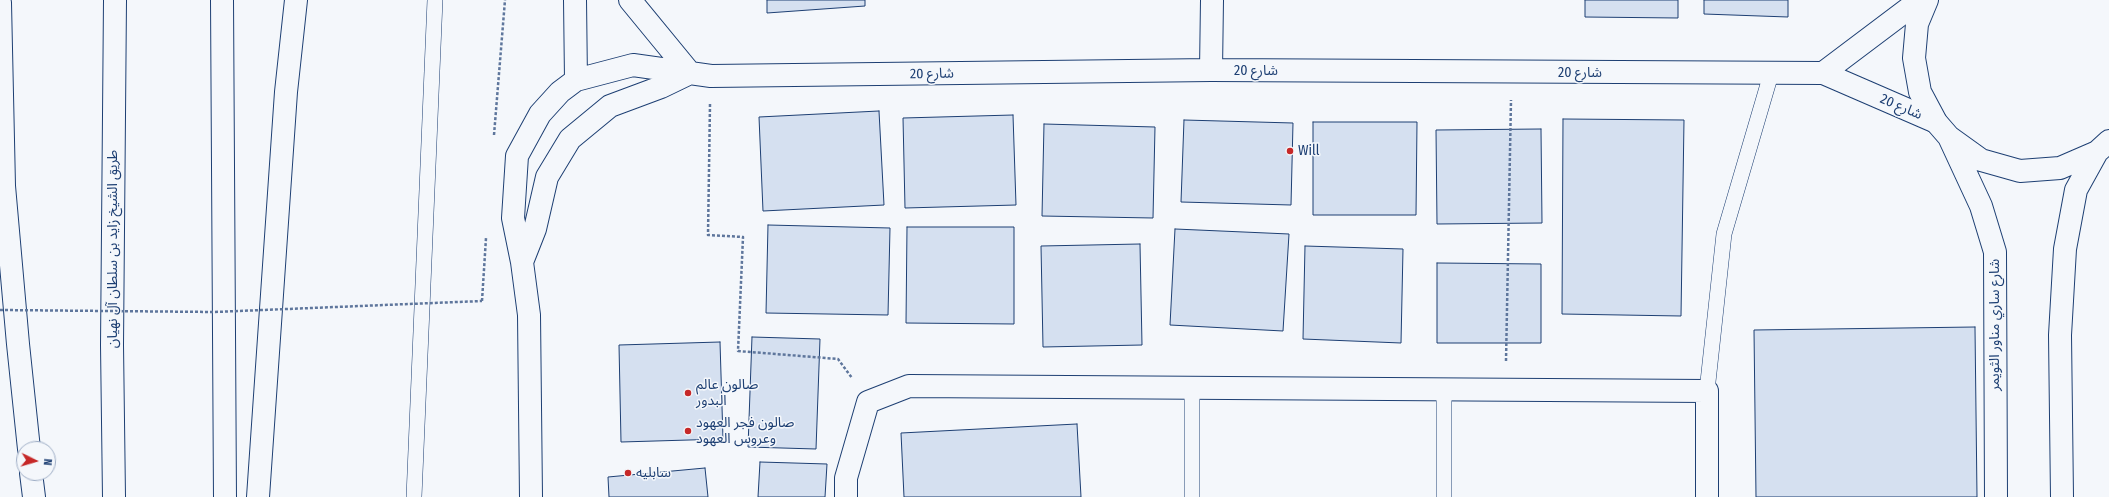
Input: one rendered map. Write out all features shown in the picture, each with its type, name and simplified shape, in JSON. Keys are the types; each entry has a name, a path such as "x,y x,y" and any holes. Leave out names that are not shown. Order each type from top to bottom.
{"main road":[{"name":"طريق الشيخ زايد بن سلطان آل نهيان","path":"114,497 112,338 115,0"},
{"path":"222,0 225,497"},
{"path":"258,497 286,92 296,0"},
{"path":"530,497 529,315 522,262 513,218 517,156 540,114 560,92 576,80 575,0"},
{"path":"522,262 535,229 547,177 570,139 610,106 661,88 690,73 630,0"},
{"path":"1211,70 1212,0"},
{"path":"1823,73 1920,0"},
{"name":"شارع ساري مناور الثويمر","path":"1927,0 1917,24 1914,58 1920,92 1942,130 1981,206 1995,252 1996,497"},
{"path":"0,3 4,186 28,441"},
{"name":"شارع 20","path":"576,80 633,65 711,76 1211,70 1512,73 1823,73 1942,130 1981,160 2020,171 2060,168 2103,147"},
{"path":"2062,497 2060,335 2065,249 2076,190 2103,147"},
{"path":"846,497 846,478 868,402 909,386 1707,391 1707,497"},
{"path":"33,481 34,497"}],"lane":[{"path":"414,497 434,0"},
{"path":"1707,391 1724,234 1771,74"},
{"path":"1192,388 1192,497"},
{"path":"1444,389 1444,497"}],"path":[{"path":"1505,389 1512,73"},
{"path":"711,76 708,235 744,237 738,351 838,359 868,402"},
{"path":"0,310 214,312 482,301"}],"building":[{"path":"767,0 865,0 865,6 767,13"},
{"path":"1585,0 1678,0 1678,18 1585,17"},
{"path":"1704,0 1788,0 1788,17 1704,14"},
{"path":"879,111 884,205 763,211 759,117"},
{"path":"1013,115 1016,205 905,208 903,118"},
{"path":"1563,119 1684,120 1681,316 1562,314"},
{"path":"1184,120 1293,123 1291,205 1181,202"},
{"path":"1313,122 1417,122 1416,215 1313,215"},
{"path":"1044,124 1155,127 1153,218 1042,216"},
{"path":"1541,129 1542,223 1437,224 1436,130"},
{"path":"768,225 890,228 888,315 766,313"},
{"path":"907,227 1014,227 1014,324 906,323"},
{"path":"1175,229 1289,234 1283,331 1170,325"},
{"path":"1140,244 1142,345 1043,347 1041,246"},
{"path":"1305,246 1403,249 1401,343 1303,339"},
{"path":"1437,263 1541,264 1541,343 1437,343"},
{"path":"1975,327 1977,497 1756,497 1754,330"},
{"path":"752,337 820,339 816,449 748,447"},
{"path":"720,342 723,439 621,442 619,345"},
{"path":"1077,424 1081,497 904,497 901,433"},
{"path":"760,462 827,464 825,497 758,497"},
{"path":"705,468 708,497 609,497 608,477"}],"place":[{"name":"Will","path":"1290,151"},
{"name":"صالون عالم البدور","path":"688,393"},
{"name":"صالون فجر العهود وعروس العهود","path":"688,431"},
{"name":"سابليه","path":"628,473"}]}
